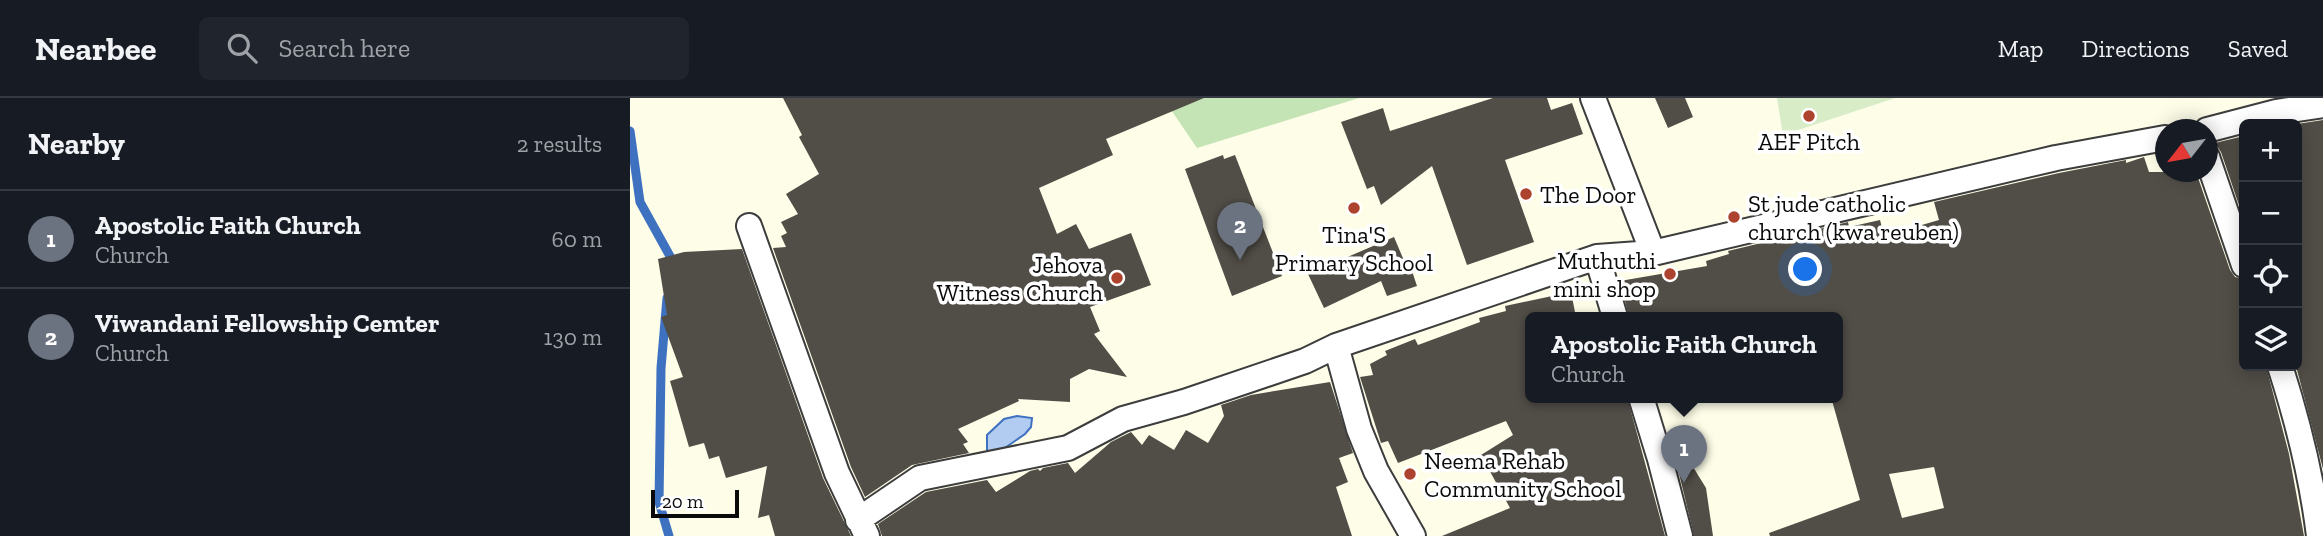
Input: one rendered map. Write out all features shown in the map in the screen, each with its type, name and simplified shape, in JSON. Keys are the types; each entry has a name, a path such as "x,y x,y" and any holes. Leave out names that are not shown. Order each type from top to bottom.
{"street":[{"path":"1593,98 1653,253"},
{"path":"2218,127 2323,105"},
{"path":"749,226 837,473 863,528 920,478 1068,448 1123,419 1184,402 1305,361 1336,346 1597,257 1653,253 2056,158 2155,140"},
{"path":"2216,182 2239,250"},
{"path":"1597,257 1614,312"},
{"path":"1336,346 1359,429 1376,471 1413,536"},
{"path":"2282,371 2300,432 2314,496 2319,536"},
{"path":"1643,403 1681,536"}],"green space":[{"path":"1163,98 1359,98 1197,148"},
{"name":"AEF Pitch","path":"1777,98 1895,98 1783,135"}],"water":[{"path":"1017,416 1032,418 1031,427 999,452 987,452 987,435 1004,419"}],"building":[{"path":"783,98 1204,98 1106,139 1113,155 1039,188 1057,234 1076,224 1089,249 1131,233 1151,285 1090,307 1100,331 1094,334 1127,377 1089,369 1070,379 1070,402 1018,399 1019,401 958,429 968,442 963,444 969,453 912,465 865,497 851,467 773,248 786,247 781,236 787,233 781,222 798,214 786,194 819,174 799,137 802,135"},
{"path":"1493,98 1547,98 1551,110 1572,103 1583,134 1505,160 1534,242 1467,265 1432,166 1381,205 1374,186 1367,189 1341,122 1383,108 1390,131"},
{"path":"1655,98 1685,98 1693,117 1668,128"},
{"path":"2323,120 2323,469 2297,371 2302,371 2302,123"},
{"path":"2239,137 2239,205 2218,148 2218,142"},
{"path":"1223,155 1224,159 1235,155 1282,276 1232,296 1185,169"},
{"path":"2144,157 2149,172 2155,172 2155,182 2199,182 2230,270 2239,278 2239,371 2267,371 2289,454 2304,536 1770,536 1769,533 1860,500 1833,403 1843,403 1843,312 1628,312 1620,281 1707,266 1706,261 1729,254 1728,251 1848,222 1849,227 1880,220 1884,236 1939,220 1934,202 2126,160 2126,163","holes":["1934,467 1944,508 1902,518 1889,474"]},
{"path":"1394,237 1405,263 1409,262 1417,286 1387,296 1381,281 1324,308 1308,274"},
{"path":"742,249 823,478 851,536 775,536 769,515 758,518 767,466 726,478 719,456 709,459 704,443 689,447 670,381 683,377 661,317 667,315 658,259 684,252"},
{"path":"1571,292 1575,312 1525,312 1525,403 1629,403 1665,536 1442,536 1510,508 1481,455 1513,435 1506,421 1398,463 1388,441 1381,443 1360,377 1373,375 1370,364 1387,355 1385,351 1415,339 1418,345 1480,322 1479,318 1506,311 1505,306"},
{"path":"1330,382 1353,453 1339,458 1348,482 1336,487 1352,536 882,536 878,524 926,492 987,480 996,492 1030,471 1068,463 1075,473 1111,442 1131,432 1142,445 1149,435 1174,450 1186,430 1208,443 1224,416 1221,405 1251,395"},
{"path":"1690,462 1706,488 1713,536 1694,536 1678,469"}],"waterway":[{"path":"630,131 640,202 671,258 670,267"},
{"path":"667,298 661,368 659,502 669,536"}],"place":[{"name":"AEF Pitch","path":"1809,116"},
{"name":"The Door","path":"1526,194"},
{"name":"Tina'S Primary School","path":"1354,208"},
{"name":"St jude catholic church (kwa reuben)","path":"1734,217"},
{"name":"Viwandani Fellowship Cemter","path":"1240,260"},
{"name":"Muthuthi mini shop","path":"1670,274"},
{"name":"Jehova Witness Church","path":"1117,278"},
{"name":"Neema Rehab Community School","path":"1410,474"},
{"name":"Apostolic Faith Church","path":"1684,483"}]}
